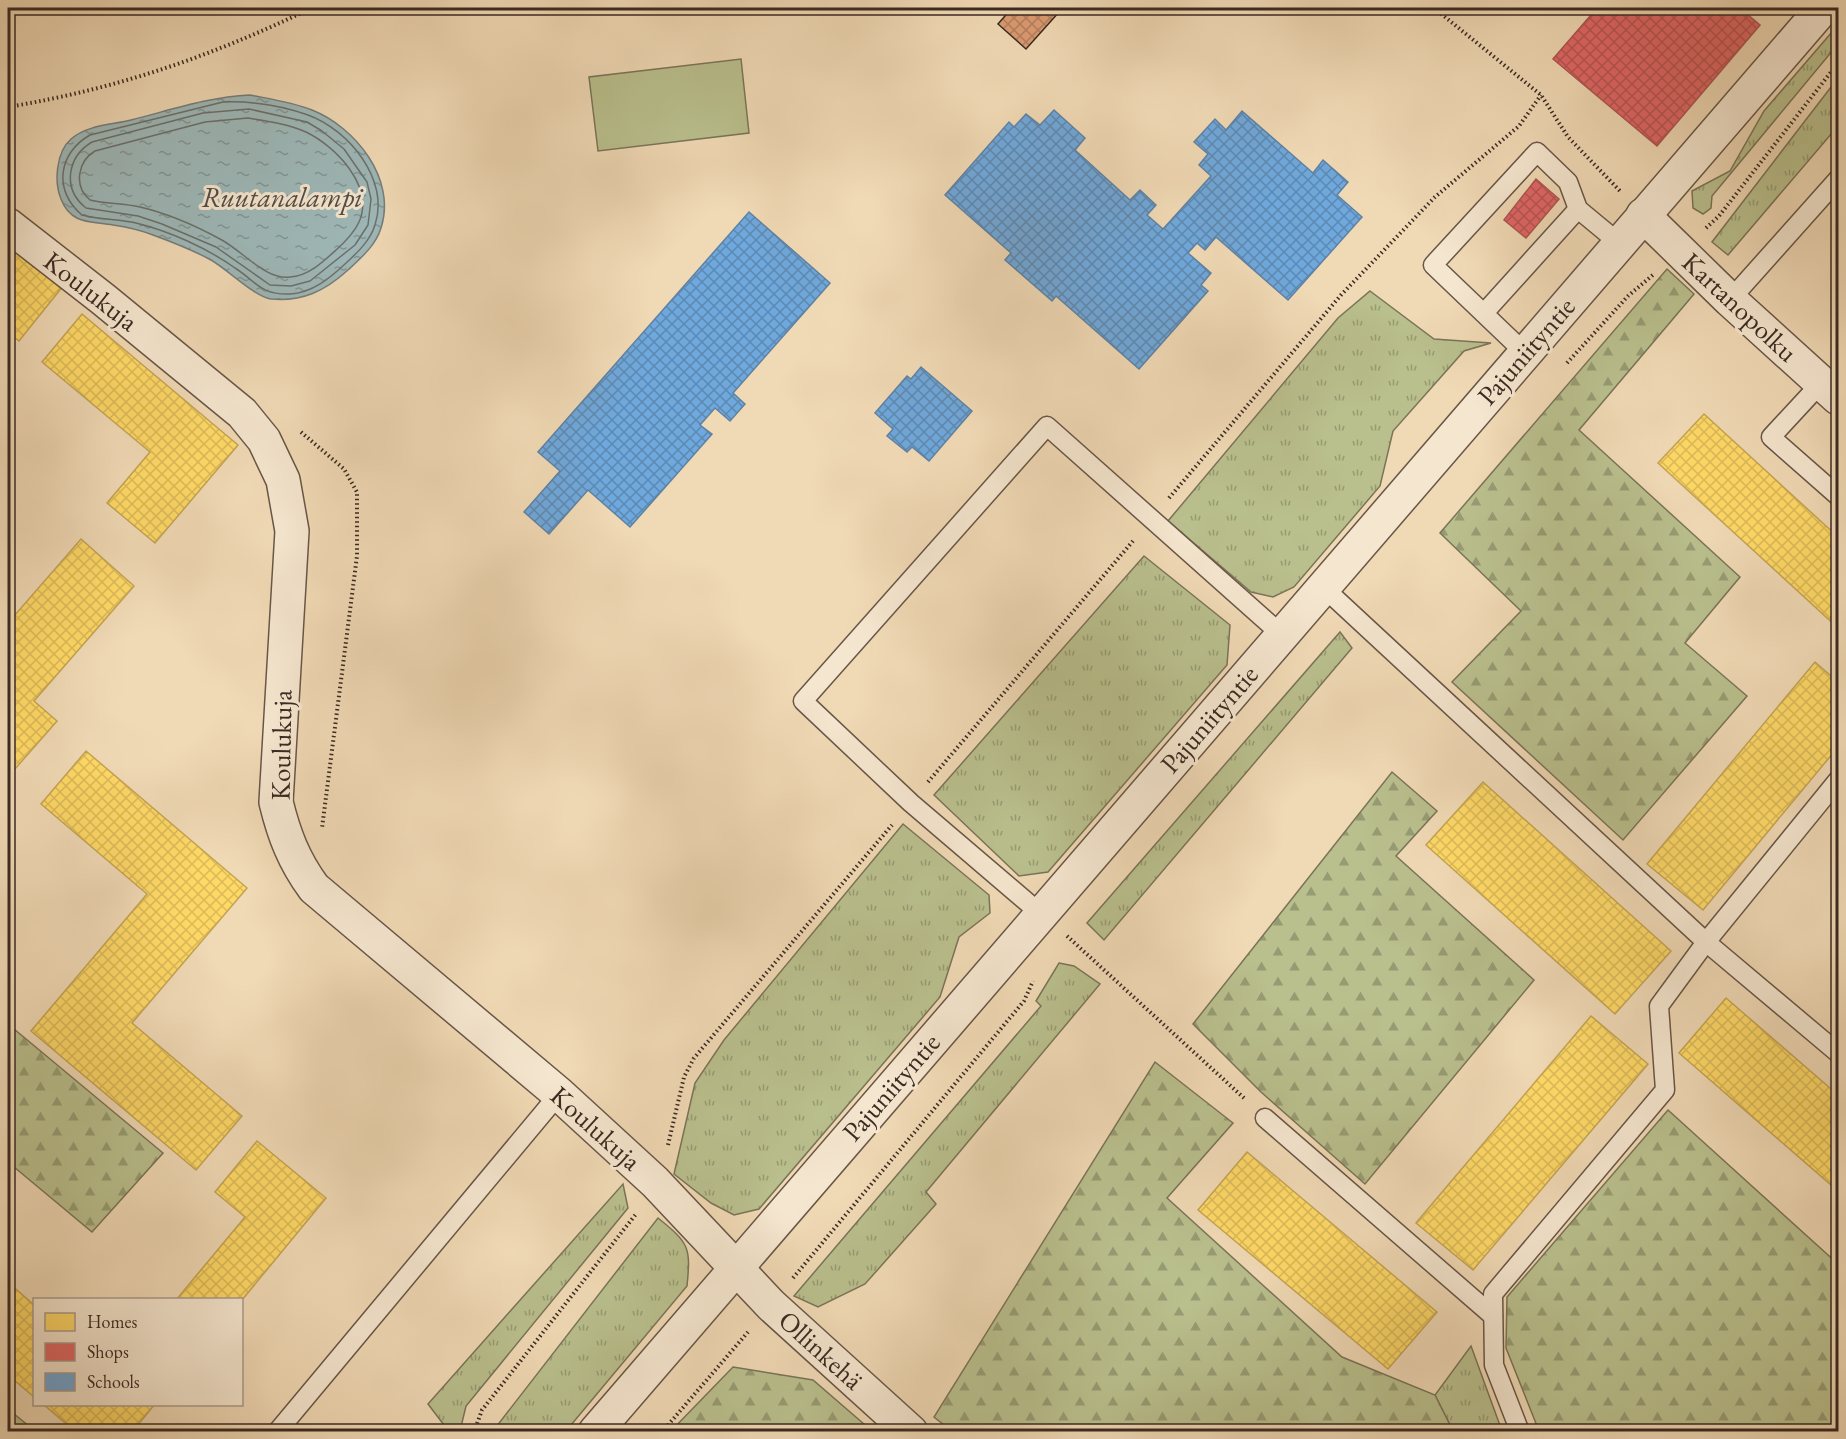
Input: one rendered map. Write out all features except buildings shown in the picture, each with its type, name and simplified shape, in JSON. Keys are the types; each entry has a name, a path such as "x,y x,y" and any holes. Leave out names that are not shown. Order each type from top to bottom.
{"street":[{"name":"Pajuniityntie","path":"595,1431 735,1266 1282,635 1818,9"},
{"name":"Kartanopolku","path":"1643,215 1730,300 1830,391"},
{"name":"Koulukuja","path":"8,225 103,299 242,413 264,440 284,480 292,531 276,802 285,839 297,865 314,888 559,1094 655,1182 735,1266"},
{"name":"Ollinkehä","path":"735,1266 771,1305 910,1431"}],"lane":[{"path":"1525,352 1433,265 1537,152 1568,182 1578,209 1619,243"},
{"path":"1730,300 1839,179"},
{"path":"1484,313 1578,209"},
{"path":"1830,391 1771,437 1839,496"},
{"path":"1041,914 911,803 803,700 1047,426 1282,635"},
{"path":"1323,587 1706,942 1839,1053"},
{"path":"1520,1431 1494,1365 1493,1294 1665,1090 1659,1006 1706,942 1839,780"},
{"path":"277,1431 559,1094"},
{"path":"1265,1118 1493,1316"}],"path":[{"path":"8,107 73,96 155,73 237,43 312,8"},
{"path":"1434,8 1541,96 1568,137 1643,215"},
{"path":"1565,365 1628,296 1681,252 1719,216 1839,63"},
{"path":"474,1431 482,1410 635,1215 655,1182 668,1144 684,1077 694,1058 1341,295 1435,197 1519,126 1541,96"},
{"path":"1058,943 1073,926"},
{"path":"1066,935 1265,1118"},
{"path":"662,1431 771,1305 1024,1000 1034,979"}],"green space":[{"path":"1838,25 1838,44 1712,196 1711,208 1703,214 1693,208 1692,191 1730,171 1764,111"},
{"path":"741,59 749,133 598,151 589,77"},
{"path":"1838,78 1838,126 1728,255 1712,242"},
{"path":"1667,269 1694,294 1579,430 1740,577 1685,643 1747,696 1623,840 1452,682 1521,611 1440,533"},
{"path":"1370,291 1434,339 1491,343 1464,351 1393,431 1380,486 1294,587 1273,597 1251,592 1168,521 1338,318"},
{"path":"1144,556 1230,625 1227,665 1048,872 1019,876 934,795"},
{"path":"1340,632 1352,648 1104,940 1087,923"},
{"path":"1392,772 1437,811 1396,856 1534,980 1365,1184 1261,1092 1193,1024"},
{"path":"903,824 989,895 990,913 959,937 940,997 759,1209 734,1215 711,1203 674,1174 695,1083 724,1040"},
{"path":"1059,963 1074,966 1100,984 926,1192 936,1204 865,1284 818,1307 794,1296 1041,1006 1036,1001"},
{"path":"8,1024 163,1153 92,1232 8,1162"},
{"path":"1155,1062 1233,1123 1167,1198 1342,1357 1435,1395 1453,1431 953,1432 934,1417"},
{"path":"1668,1110 1838,1264 1838,1425 1827,1432 1539,1431 1506,1348 1507,1297"},
{"path":"623,1184 628,1208 466,1406 460,1431 445,1431 447,1429 428,1404"},
{"path":"658,1218 682,1240 686,1247 689,1262 687,1286 566,1431 493,1431"},
{"path":"1471,1346 1502,1431 1453,1431 1435,1395"},
{"path":"733,1367 813,1380 872,1431 671,1431"},
{"path":"8,1409 35,1431 8,1431"}],"water":[{"name":"Ruutanalampi","path":"250,95 297,105 328,118 357,142 369,157 378,174 383,191 384,210 379,234 363,256 331,284 312,294 293,299 264,297 204,256 138,230 76,218 65,207 59,192 57,176 59,159 66,145 77,134 92,128 190,104"}]}
